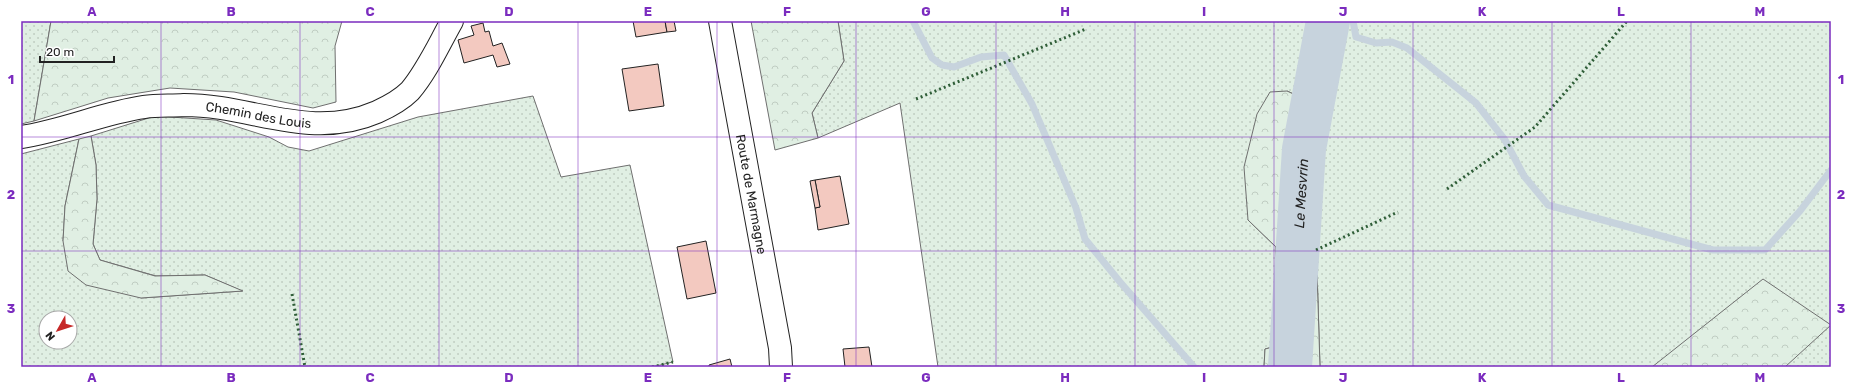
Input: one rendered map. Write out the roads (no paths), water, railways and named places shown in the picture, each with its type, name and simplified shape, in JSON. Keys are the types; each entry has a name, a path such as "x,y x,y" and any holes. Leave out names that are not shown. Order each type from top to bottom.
{"street":[{"name":"Chemin des Louis","path":"21,137 38,135 110,114 145,107 185,105 223,107 300,123 326,124 360,119 386,108 409,92 424,70 452,21"},
{"name":"Route de Marmagne","path":"720,21 780,348 781,367"}],"waterway":[{"path":"913,21 932,58 942,65 954,67 981,57 1004,55 1032,104 1076,208 1085,239 1120,282 1194,367"},
{"name":"Le Mesvrin","path":"1290,367 1304,149 1328,21"},
{"path":"1353,21 1356,37 1376,43 1392,42 1407,48 1476,103 1505,140 1524,176 1548,205 1713,250 1765,250 1800,211 1831,170"}]}
